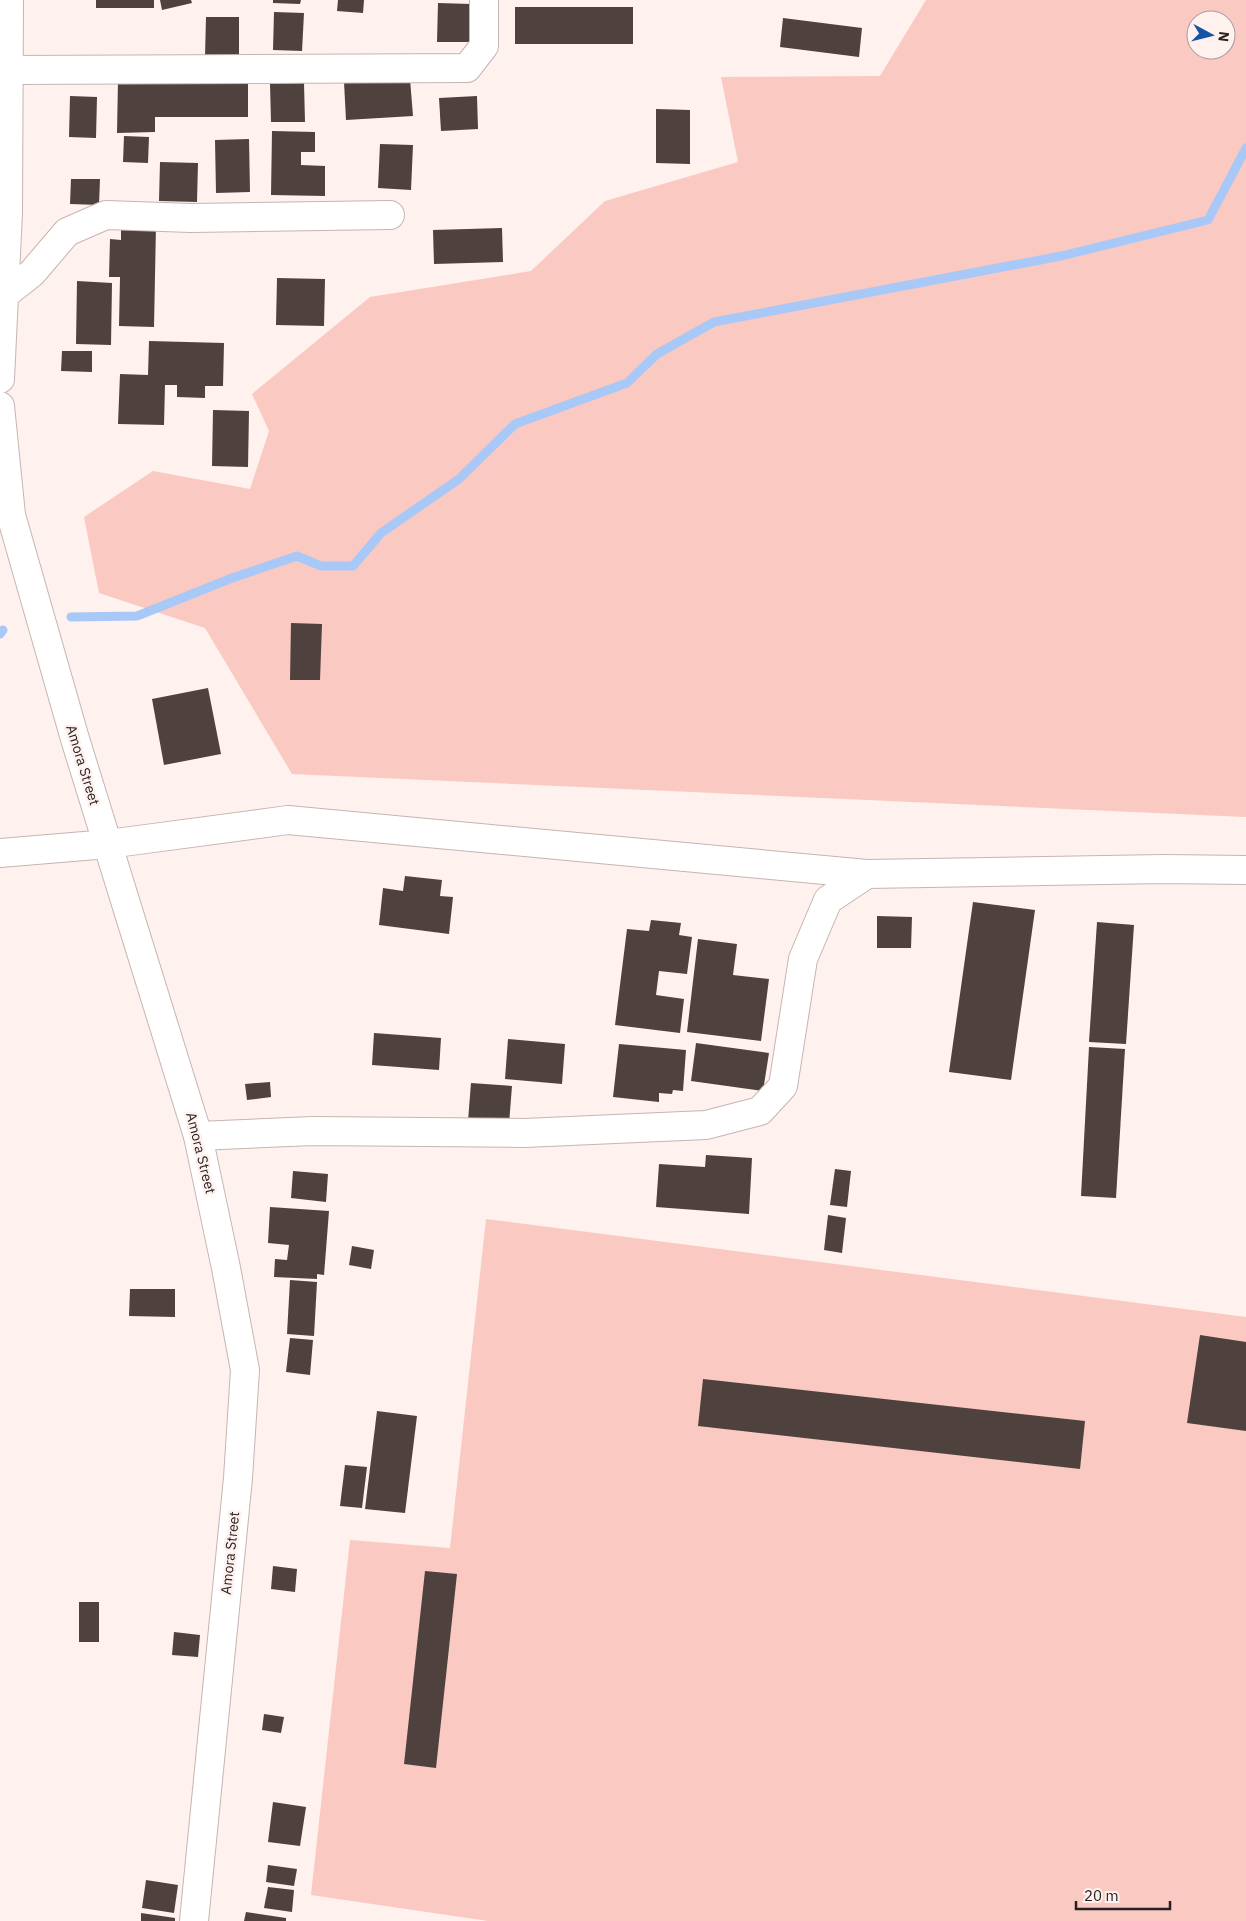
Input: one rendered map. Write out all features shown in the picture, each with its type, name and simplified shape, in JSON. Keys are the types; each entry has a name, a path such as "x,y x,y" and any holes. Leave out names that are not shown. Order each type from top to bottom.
{"street":[{"path":"0,379 4,295 8,0"},
{"path":"8,70 467,68 484,46 484,0"},
{"path":"4,295 32,273 67,232 106,215 191,218 390,215"},
{"name":"Amora Street","path":"0,406 11,515 75,739 198,1136 245,1370 238,1478 194,1921"},
{"path":"0,853 108,844 288,820 867,874 1163,869 1246,870"},
{"path":"198,1136 312,1131 524,1133 706,1124 760,1112 783,1086 803,959 828,900 867,874"}],"shaded area":[{"path":"926,0 1246,0 1246,817 292,774 205,628 99,593 84,517 153,471 250,489 269,431 252,394 370,297 531,271 605,201 738,162 721,77 880,76"},
{"path":"486,1219 1246,1317 1246,1921 488,1921 311,1895 350,1540 450,1548"}],"building":[{"path":"96,0 154,0 154,8 96,8"},
{"path":"160,0 191,0 192,3 162,10"},
{"path":"273,0 301,0 300,4 273,3"},
{"path":"338,0 364,0 363,13 337,11"},
{"path":"438,3 471,4 470,42 437,42"},
{"path":"515,7 633,7 633,44 515,44"},
{"path":"274,12 304,13 302,51 273,50"},
{"path":"206,17 239,17 239,58 205,57"},
{"path":"783,18 862,28 859,57 780,47"},
{"path":"248,79 248,117 155,117 155,132 117,133 118,80"},
{"path":"410,79 413,116 346,120 344,82"},
{"path":"304,83 305,122 271,122 270,84"},
{"path":"70,96 97,97 96,138 69,137"},
{"path":"477,96 478,129 441,131 439,98"},
{"path":"656,109 690,110 690,164 656,163"},
{"path":"272,131 315,132 315,152 301,152 301,165 325,166 325,196 271,195"},
{"path":"124,136 149,137 148,163 123,162"},
{"path":"249,139 250,192 216,193 215,140"},
{"path":"380,144 413,145 411,190 378,188"},
{"path":"160,162 198,163 197,202 159,201"},
{"path":"71,179 100,179 99,205 70,204"},
{"path":"121,224 156,225 154,327 119,326 120,277 109,277 110,239 121,240"},
{"path":"502,228 503,262 434,264 433,230"},
{"path":"277,278 325,279 324,326 276,325"},
{"path":"77,281 112,283 111,345 76,344"},
{"path":"149,341 224,343 223,386 205,386 205,398 177,397 177,385 165,385 164,425 118,424 120,374 148,375"},
{"path":"62,351 92,351 92,372 61,371"},
{"path":"213,410 249,411 248,467 212,466"},
{"path":"291,623 322,624 320,680 290,680"},
{"path":"208,688 221,754 164,765 152,699"},
{"path":"405,876 442,880 440,896 453,897 449,934 379,925 383,888 403,891"},
{"path":"973,902 1035,910 1011,1080 949,1072"},
{"path":"877,916 912,917 911,948 877,948"},
{"path":"651,920 681,923 679,935 692,937 687,974 659,971 656,995 684,999 680,1033 615,1025 627,929 649,931"},
{"path":"1097,922 1134,925 1126,1044 1089,1042"},
{"path":"698,939 737,944 733,975 769,979 761,1041 687,1032"},
{"path":"374,1033 441,1038 439,1070 372,1065"},
{"path":"508,1039 565,1044 562,1084 505,1079"},
{"path":"696,1043 769,1053 763,1091 691,1081"},
{"path":"619,1044 686,1050 683,1091 673,1090 672,1094 659,1093 659,1102 613,1097"},
{"path":"1089,1047 1125,1049 1116,1198 1081,1196"},
{"path":"270,1082 271,1097 247,1100 245,1084"},
{"path":"471,1083 512,1086 509,1124 468,1121"},
{"path":"706,1155 752,1158 749,1214 656,1207 659,1164 705,1167"},
{"path":"835,1169 851,1171 847,1207 830,1205"},
{"path":"293,1171 328,1174 326,1202 291,1198"},
{"path":"270,1207 329,1211 324,1275 317,1274 317,1279 274,1277 275,1259 287,1260 289,1245 268,1243"},
{"path":"828,1215 846,1218 842,1253 824,1250"},
{"path":"352,1246 374,1250 371,1269 349,1265"},
{"path":"290,1280 317,1282 314,1336 287,1334"},
{"path":"130,1289 175,1289 175,1317 129,1316"},
{"path":"1200,1335 1246,1342 1246,1431 1187,1423"},
{"path":"290,1338 313,1340 310,1375 286,1372"},
{"path":"703,1379 1085,1421 1080,1469 698,1426"},
{"path":"377,1411 417,1416 405,1513 365,1509"},
{"path":"345,1465 367,1467 362,1508 340,1506"},
{"path":"273,1566 297,1569 295,1592 271,1589"},
{"path":"425,1571 457,1574 436,1768 404,1764"},
{"path":"79,1602 99,1602 99,1642 79,1642"},
{"path":"174,1632 200,1635 198,1657 172,1655"},
{"path":"264,1714 284,1717 281,1733 262,1730"},
{"path":"273,1802 306,1807 300,1846 268,1842"},
{"path":"268,1865 297,1869 294,1886 266,1882"},
{"path":"146,1880 178,1885 174,1913 142,1908"},
{"path":"268,1887 294,1890 292,1912 264,1908"},
{"path":"246,1912 286,1918 286,1921 244,1921"},
{"path":"141,1913 175,1918 175,1921 141,1921"}],"waterway":[{"path":"71,617 137,616 232,578 297,556 321,566 353,566 381,533 459,479 515,424 627,383 657,354 714,322 1061,256 1208,220 1246,148"},
{"path":"0,634 3,630"}]}
